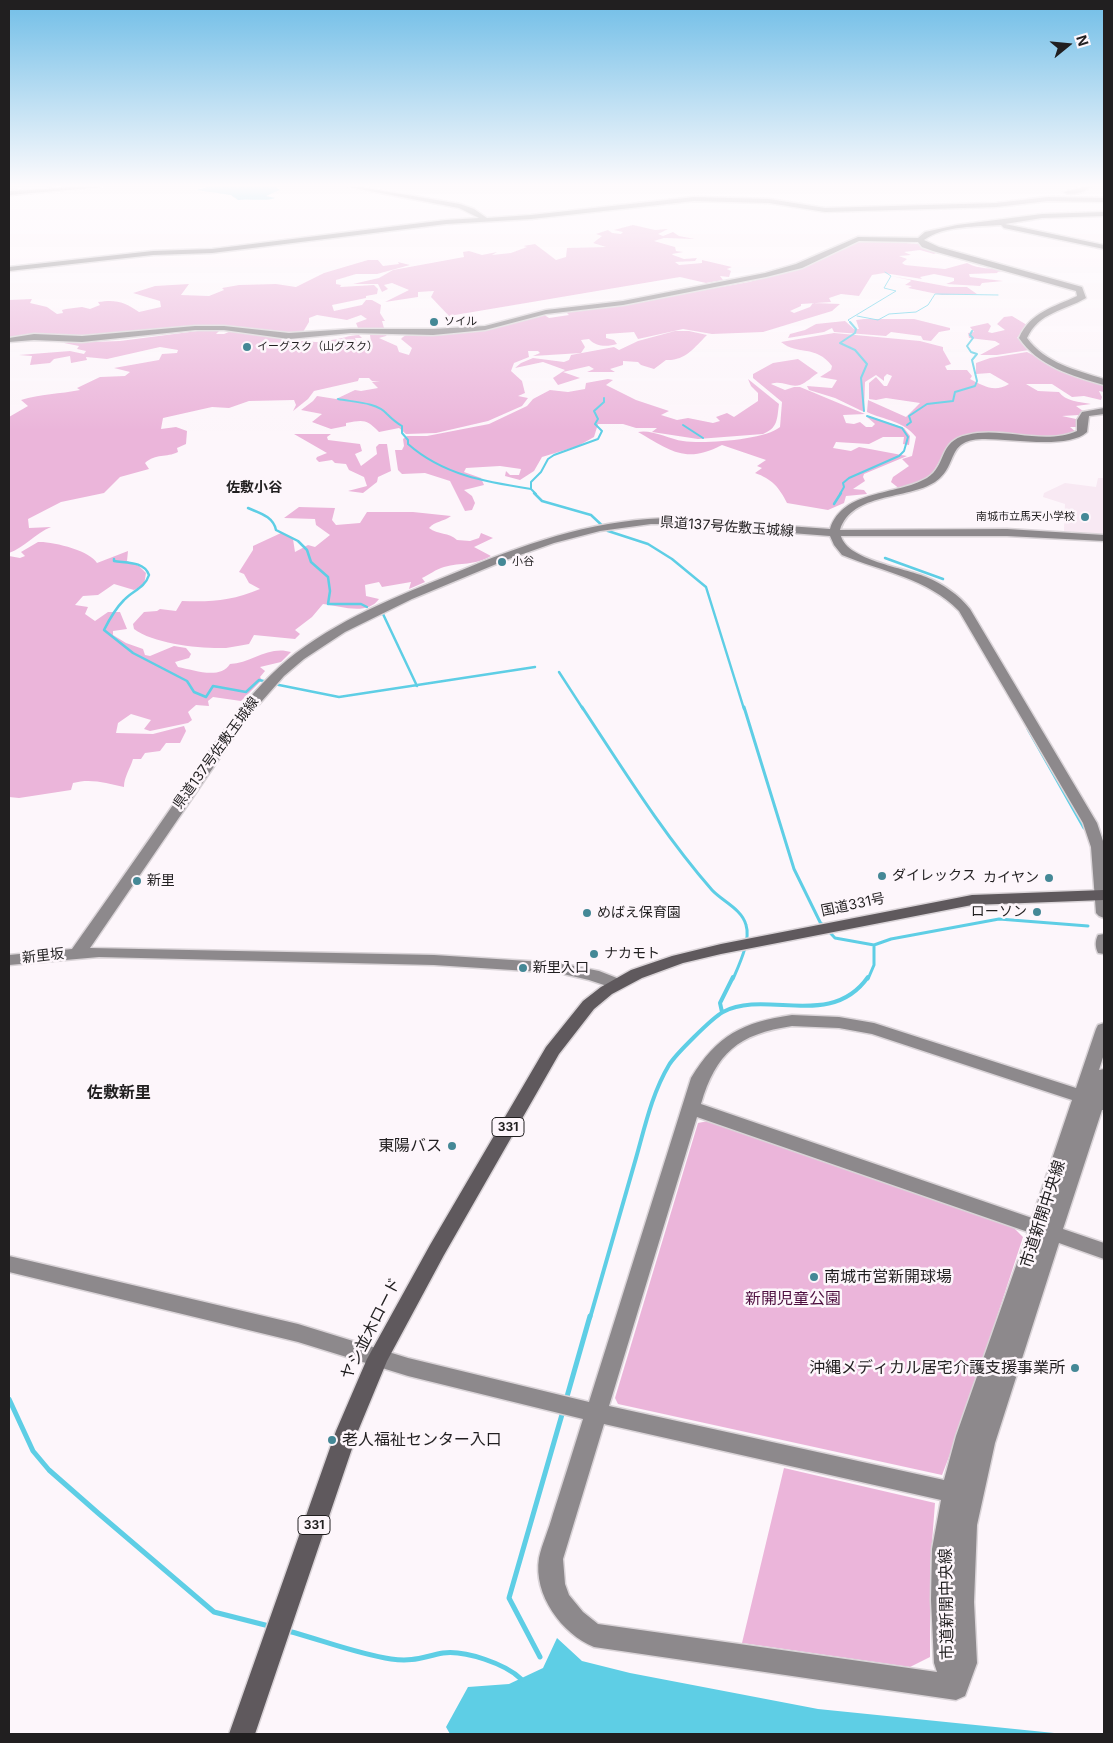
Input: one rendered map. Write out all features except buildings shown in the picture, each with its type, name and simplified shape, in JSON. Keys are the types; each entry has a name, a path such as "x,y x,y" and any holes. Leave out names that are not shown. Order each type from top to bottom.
{"highway":[{"name":"国道331号","path":"616,984 665,963 744,945 973,900 1103,895"},
{"name":"ヤシ並木ロード","path":"242,1734 346,1431 378,1359 437,1250 552,1051 580,1013 594,999 616,984"}],"street":[{"path":"9,340 34,337 82,339 195,328 224,328 289,336 351,331 433,332 484,328 546,312 623,303 766,275 790,268"},
{"path":"1005,268 1079,289 1083,296 1048,310 1032,324 1023,338 1032,350 1050,362 1104,382"},
{"path":"1104,411 1085,414 1082,420 1082,432 1067,438 988,435 960,440 950,448 940,472 933,479 917,486 851,506 839,515 835,533 836,541 846,553 930,582 951,596 964,609 1090,823 1098,847 1104,913"},
{"name":"県道137号佐敷玉城線","path":"78,953 232,727 270,683 305,652 348,624 381,607 526,548 564,536 604,527 653,521 690,521 835,533 1027,533 1104,538"},
{"path":"1104,938 1104,949"},
{"path":"78,953 283,955 518,964 587,973 616,984"},
{"name":"新里坂","path":"9,960 78,953"},
{"path":"586,1410 692,1108 700,1078 708,1060 724,1044 738,1035 770,1023 794,1020 820,1020 863,1026 1093,1101"},
{"name":"市道新開中央線","path":"1093,1101 1104,1029"},
{"name":"市道新開中央線","path":"586,1410 551,1559 550,1578 555,1594 574,1623 594,1635 621,1640 956,1686 946,1664 952,1601 954,1551 962,1495 976,1439 1057,1193 1104,1075"},
{"path":"692,1108 1104,1251"},
{"path":"9,1264 255,1322 329,1342 378,1359 586,1410 962,1495"}],"shaded area":[{"name":"南城市立馬天小学校","path":"1098,478 1104,478 1104,535 1064,531 1065,504 1043,497 1044,493 1065,483 1096,487"}],"green space":[{"path":"340,268 398,268 377,274 356,274 336,280 336,284 341,285 340,287 374,285 378,289 377,294 366,296 366,298 332,305 334,311 362,305 366,300 372,300 381,305 380,313 385,321 382,321 384,328 358,328 356,323 367,319 361,315 347,320 317,315 309,318 309,322 303,332 288,334 236,327 197,325 78,337 39,334 9,338 9,300 32,299 30,303 47,307 57,314 63,313 62,310 66,309 82,307 90,309 100,305 98,302 110,301 125,304 139,312 161,307 160,301 133,293 155,286 189,284 181,295 209,296 224,290 222,288 239,285 276,284 296,287 324,273"},
{"path":"402,268 729,268 727,269 731,271 729,277 720,276 723,280 706,283 680,277 449,316 431,297 434,291 418,292 418,297 385,302 409,290 392,283 384,285 388,289 382,292 378,284 353,284 379,278 393,270"},
{"path":"796,268 989,268 1004,271 969,274 970,277 1003,281 982,283 980,286 946,284 954,281 954,278 934,274 920,277 922,279 884,273 872,275 859,296 841,294 829,298 831,302 815,303 840,304 832,311 763,332 712,334 683,329 638,339 634,332 606,334 606,338 614,340 617,344 602,346 595,344 589,339 581,340 585,347 581,353 533,356 540,353 538,351 528,351 529,357 514,363 511,371 522,381 525,393 518,396 528,398 522,406 488,421 436,433 406,434 399,428 379,432 368,423 361,421 346,423 346,426 331,429 312,422 322,414 301,410 317,396 336,399 355,390 361,391 378,388 372,382 380,382 372,381 369,378 359,378 358,381 314,391 308,399 293,411 296,405 294,400 249,401 229,408 212,407 163,418 161,429 176,427 187,431 186,444 177,448 178,452 149,460 145,463 149,469 120,477 104,493 61,502 28,519 29,528 51,527 9,553 9,417 28,406 21,400 35,396 80,390 77,388 100,377 125,376 130,372 114,368 159,360 162,354 177,353 178,350 160,347 107,359 86,357 87,360 71,363 70,356 54,359 50,363 30,365 32,356 19,355 70,351 84,354 86,351 77,349 79,346 64,343 120,341 205,330 220,330 216,334 224,334 231,331 289,338 288,340 330,343 331,340 359,335 362,338 355,338 357,343 371,342 370,335 389,332 386,336 379,338 397,346 399,352 409,355 412,348 401,339 409,334 422,332 458,333 495,327 543,314 549,318 569,315 566,312 602,308 749,282","holes":["813,303 810,307 794,313 790,311 801,306 801,304"]},
{"path":"891,276 950,287 967,287 977,294 942,295 908,288 912,286 905,285 910,280"},
{"path":"1012,316 1027,325 1017,338 1021,339 1029,350 997,355 980,355 1000,344 995,341 969,338 968,333 974,332 970,327 988,323 991,326 988,332 1005,330 997,324 1004,317"},
{"path":"914,319 950,328 950,330 939,332 931,341 923,340 921,336 891,332 886,336 834,332 832,328 824,332 788,338 790,334 805,330 816,324 845,321 854,329 859,329 856,320"},
{"path":"675,331 689,331 707,335 684,356 673,360 666,360 654,369 641,365 638,362 623,361 623,365 610,369 615,372 587,372 594,369 589,366 563,372 580,378 558,385 553,378 565,370 543,362 515,368 533,358 564,362 569,360 571,355 614,347 619,350 638,341"},
{"path":"834,333 920,341 943,347 951,364 945,366 947,370 967,370 972,376 970,379 994,388 1004,387 1009,384 990,373 976,374 976,363 990,358 1027,352 1058,367 1104,384 1104,392 1099,391 1102,397 1101,400 1084,396 1072,397 1052,384 1026,384 1038,391 1059,392 1069,399 1091,404 1076,406 1083,411 1079,415 1062,416 1076,419 1078,427 1070,427 1076,432 1072,435 1056,437 985,434 956,440 950,444 930,477 901,490 891,482 893,477 909,466 902,459 912,456 916,437 906,427 867,412 868,400 906,417 920,403 886,398 869,399 869,383 876,377 884,386 887,386 892,376 887,374 884,377 884,381 876,375 865,382 864,412 835,398 809,390 807,386 832,388 837,380 820,377 831,370 832,366 826,359 813,352 794,349 781,342"},
{"path":"798,359 818,373 800,385 771,384 785,390 800,387 865,414 843,415 846,423 854,424 860,422 866,427 872,427 875,424 866,416 869,416 904,428 910,436 909,445 903,444 904,437 883,437 869,444 836,442 833,448 851,451 859,447 907,456 864,474 865,481 853,489 864,490 867,494 846,496 844,503 828,510 787,503 774,484 755,473 762,468 757,466 766,460 722,445 698,454 679,453 660,445 638,432 649,432 683,441 705,442 748,438 772,431 780,427 782,402 753,378 753,374 773,363"},
{"path":"608,379 613,380 606,385 636,400 669,411 661,415 677,420 688,418 713,423 720,421 716,417 727,413 734,417 758,401 758,393 751,386 748,379 779,404 777,419 772,429 763,434 698,439 652,432 657,428 636,428 623,424 598,424 594,437 578,446 542,457 534,471 520,480 505,476 506,471 510,475 519,475 521,469 500,466 466,468 464,472 481,478 484,485 464,490 472,496 475,503 472,510 465,511 450,481 425,473 402,474 398,470 395,450 402,450 404,446 403,439 407,436 427,436 489,424 527,406 533,399 550,390 568,392 585,389 586,383"},
{"path":"294,434 331,434 327,437 328,440 360,444 362,451 355,454 361,466 377,454 376,447 379,444 387,444 391,471 378,477 377,482 363,493 348,491 367,486 364,477 349,470 346,464 335,463 332,460 319,462 316,459 317,457 327,453"},
{"path":"299,507 335,508 332,520 336,525 360,523 367,512 413,512 451,516 429,528 454,537 457,540 470,541 479,538 481,533 493,538 474,547 491,556 473,563 441,568 422,578 425,582 409,589 411,582 382,587 379,582 365,585 366,596 379,599 374,604 361,609 353,609 323,604 312,617 295,630 300,634 295,639 254,635 249,644 226,648 204,648 165,642 134,629 133,624 144,612 160,609 176,611 182,601 221,600 260,589 249,583 244,574 239,572 253,550 253,546 281,533 293,539 295,552 308,545 315,547 330,535 316,525 315,519 284,518"},
{"path":"38,542 52,543 79,551 97,563 128,551 127,561 139,566 146,573 144,585 134,590 114,584 98,595 83,596 75,605 88,607 85,614 95,621 108,612 120,612 127,629 113,631 113,635 126,643 143,649 145,655 150,656 174,646 186,648 191,654 189,658 175,662 178,667 213,673 226,669 230,664 245,661 268,652 283,650 291,652 281,662 260,667 265,671 260,677 262,680 241,701 213,697 208,701 209,706 196,705 188,712 192,720 188,723 150,731 144,729 151,720 131,714 118,723 116,733 153,734 184,726 186,731 180,743 166,743 160,751 145,753 141,759 133,759 124,787 86,781 73,783 71,790 19,798 9,797 9,556 20,558 25,556 21,552"},
{"name":"新開児童公園","path":"708,1121 1014,1228 1023,1237 965,1415 942,1475 618,1404 615,1398 698,1123"},
{"path":"784,1468 935,1503 930,1568 930,1657 910,1667 742,1643"}],"water":[{"path":"557,1638 582,1661 630,1673 818,1709 1064,1734 450,1734 446,1727 468,1687 509,1684 543,1668"}],"waterway":[{"path":"850,322 848,320 896,291 884,288 891,276 885,272"},
{"path":"857,316 878,320 889,314 916,312 928,305 935,294 998,295"},
{"path":"850,322 856,329 855,333 840,343 855,350 867,364 861,378 864,411"},
{"path":"907,425 911,422 909,416 927,404 953,401 955,392 975,386 977,381 972,360 977,354 971,352 967,346 973,338 970,335 972,331"},
{"path":"531,489 531,482 541,472 548,459 598,439 602,431 595,424 598,419 594,411 604,402 604,398"},
{"path":"338,399 364,403 383,410 402,426 402,433 408,440 408,444 421,455 450,470 482,480 531,489"},
{"path":"840,494 844,487 843,483 849,478 899,456 904,451 908,437 902,428 867,416"},
{"path":"683,425 703,438"},
{"path":"531,489 536,494"},
{"path":"534,493 542,501 591,515 608,531 648,544 672,559 706,587 744,709"},
{"path":"834,504 841,493"},
{"path":"248,508 269,518 276,530 298,541 307,550 311,562 328,577 330,591 328,604 361,604 367,607"},
{"path":"885,558 943,579"},
{"path":"114,559 114,561 139,565 147,570 149,575 145,583 121,603 104,630 133,653 187,681 194,692 206,697 213,686 246,692 259,680 268,682"},
{"path":"383,614 417,685"},
{"path":"417,685 535,667"},
{"path":"559,672 583,709"},
{"path":"274,684 339,697 417,685"},
{"path":"582,707 644,801 694,869 712,890 744,919 747,931 746,945 733,979"},
{"path":"744,707 794,869 820,922 835,938 874,945"},
{"path":"1028,729 1084,828"},
{"path":"874,945 891,939 999,919 1088,926"},
{"path":"868,979 874,965 874,945"},
{"path":"722,1012 720,1003 733,977"},
{"path":"590,1318 648,1114 657,1088 673,1060 686,1045 723,1012 740,1006 759,1004 798,1006 836,1002 853,993 868,977"},
{"path":"566,1400 590,1316"},
{"path":"9,1399 33,1451 49,1470 98,1513 214,1612 269,1626"},
{"path":"540,1657 509,1598 563,1411"},
{"path":"288,1631 352,1650 391,1659 412,1659 443,1653 473,1656 496,1663 521,1679"}],"place":[{"name":"ソイル","path":"434,322"},
{"name":"イーグスク（山グスク）","path":"247,347"},
{"name":"南城市立馬天小学校","path":"1085,517"},
{"name":"小谷","path":"502,562"},
{"name":"ダイレックス","path":"882,876"},
{"name":"カイヤン","path":"1049,878"},
{"name":"新里","path":"137,881"},
{"name":"ローソン","path":"1037,912"},
{"name":"めばえ保育園","path":"587,913"},
{"name":"ナカモト","path":"594,954"},
{"name":"新里入口","path":"523,968"},
{"name":"東陽バス","path":"452,1146"},
{"name":"南城市営新開球場","path":"814,1277"},
{"name":"沖縄メディカル居宅介護支援事業所","path":"1075,1368"},
{"name":"老人福祉センター入口","path":"332,1440"}],"district":[{"name":"佐敷小谷","path":"254,488"},
{"name":"佐敷新里","path":"119,1093"}]}
